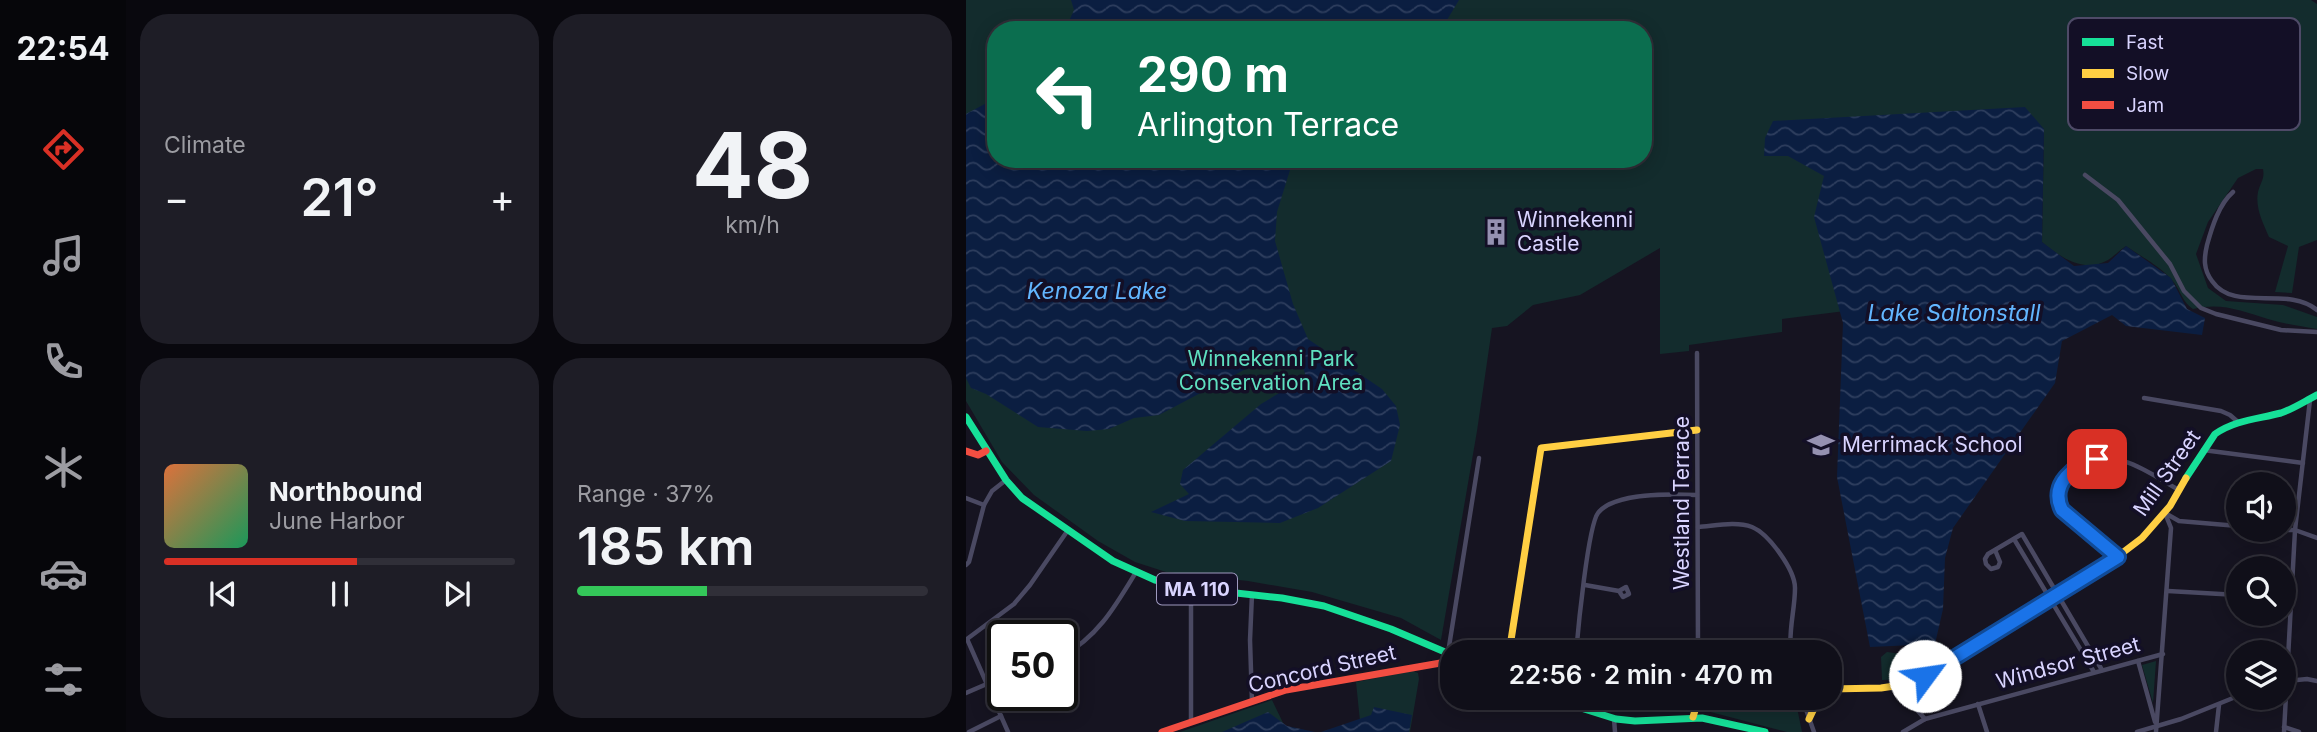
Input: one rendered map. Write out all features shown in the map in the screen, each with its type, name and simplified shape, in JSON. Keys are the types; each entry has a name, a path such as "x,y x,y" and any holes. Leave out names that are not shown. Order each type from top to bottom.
{"main road":[{"name":"Mill Street","path":"1842,688 1908,684 2050,600 2118,557 2142,538 2165,513 2215,434 2238,422 2284,412 2313,398"},
{"name":"MA 110","path":"966,417 1006,480 1022,498 1113,561 1155,580 1191,588 1252,594 1324,606 1391,629 1440,651"},
{"path":"1511,640 1541,448 1697,430"},
{"path":"966,451 978,455 984,448"},
{"name":"Concord Street","path":"1162,732 1286,690 1440,658"},
{"path":"1590,710 1614,719 1640,721 1693,717 1765,732"},
{"path":"1693,717 1695,710"},
{"path":"1810,728 1815,710"}],"street":[{"path":"2085,175 2118,200 2170,264 2184,292 2201,308 2281,330 2317,332"},
{"path":"2233,192 2221,208 2208,242 2204,261 2210,278 2226,294 2236,297 2287,299 2313,306 2317,310"},
{"name":"Westland Terrace","path":"1697,353 1699,640"},
{"path":"2144,398 2221,411 2238,422"},
{"path":"2296,522 2313,398"},
{"path":"2203,450 2303,463"},
{"path":"1453,640 1479,458"},
{"path":"2118,557 2062,510 2058,503 2061,485 2066,476 2076,467 2097,459 2126,461 2180,490"},
{"path":"966,565 977,537 984,505 992,491 1006,480"},
{"path":"1578,640 1584,585 1595,519 1599,511 1625,498 1698,495"},
{"path":"966,498 984,505"},
{"path":"2165,513 2179,521 2226,525"},
{"path":"2156,729 2171,528 2165,513"},
{"path":"1698,527 1751,527 1764,536 1788,564 1795,581 1790,640"},
{"path":"1008,732 966,638 1014,604 1068,530"},
{"path":"2296,530 2317,538"},
{"path":"1996,550 2022,534 2102,670"},
{"path":"2014,539 2094,672"},
{"path":"1078,646 1105,621 1137,572"},
{"path":"1584,585 1619,591"},
{"path":"1191,588 1191,722"},
{"path":"2168,591 2226,594"},
{"path":"1252,594 1252,701"},
{"name":"Windsor Street","path":"1903,732 1925,719 2163,654"},
{"path":"2138,661 2156,729"},
{"path":"2296,680 2317,681"},
{"path":"966,693 985,684"},
{"path":"1896,686 1925,719"},
{"path":"2137,732 2156,729 2226,701"},
{"path":"1978,704 1987,732"},
{"path":"2216,732 2218,705"},
{"path":"1805,710 1810,728"},
{"path":"2284,710 2284,730 2299,732"},
{"path":"969,732 1001,716"},
{"path":"1614,719 1615,732"}],"green space":[{"name":"Winnekenni Park Conservation Area","path":"966,0 2311,0 2317,4 2317,240 2299,247 2292,293 2275,292 2288,246 2269,237 2260,215 2257,198 2263,169 2256,169 2238,178 2208,222 2196,254 2208,288 2226,301 2283,305 2317,317 2317,329 2231,308 2213,306 2193,309 2165,273 2126,246 2108,260 2090,265 2073,262 2049,248 2042,242 2044,131 2039,124 1792,153 1830,174 1845,311 1782,319 1782,332 1689,345 1689,351 1660,354 1660,248 1580,295 1533,305 1507,326 1492,328 1441,640 1401,618 1312,592 1248,581 1166,572 1135,562 1098,541 1034,495 1002,462 966,401"},
{"path":"1940,642 1948,653 1905,679 1882,680 1881,657 1887,652 1909,655 1921,653"},
{"path":"2156,661 2153,703 2142,665"},
{"path":"1413,671 1418,673 1419,679 1410,732 1330,732 1360,721 1356,682"},
{"path":"1272,700 1286,729 1301,732 1180,732"},
{"path":"1703,710 1797,710 1802,732 1787,732"}],"water":[{"path":"1071,0 1459,0 1446,21 1069,21 1074,10"},
{"name":"Kenoza Lake","path":"987,103 987,168 1291,168 1277,212 1275,241 1293,304 1308,339 1382,389 1396,406 1400,425 1391,461 1318,508 1280,523 1185,521 1151,512 1189,494 1180,484 1183,470 1261,404 1306,377 1301,361 1259,362 1159,415 1134,418 1109,429 1087,431 1038,427 986,394 971,388 966,378 966,114"},
{"name":"Lake Saltonstall","path":"2025,107 2044,129 2042,242 2074,266 2108,263 2126,246 2171,278 2187,309 2205,318 2202,335 2126,326 2112,315 2062,341 2055,383 1953,528 1945,558 1943,609 1935,644 1870,647 1837,477 1843,323 1814,217 1824,176 1788,156 1764,156 1765,138 1773,121"},
{"path":"1374,707 1412,715 1409,732 1321,732 1371,715"},
{"path":"1268,712 1287,726 1315,732 1222,732"}],"traffic: fast":[{"path":"2186,478 2215,434 2239,423 2281,413 2317,395"},
{"path":"966,417 1006,480 1022,498 1113,561 1155,580 1191,588 1282,598 1324,606 1391,629 1440,650"},
{"path":"1587,710 1616,719 1635,721 1702,718 1765,732"}],"traffic: slow":[{"path":"1511,640 1541,448 1697,430"},
{"path":"1842,689 1908,684 2069,589 2142,538 2170,506 2186,478"},
{"path":"1693,717 1695,710"},
{"path":"1809,719 1813,710"}],"traffic: jam":[{"path":"966,451 978,455 986,451"},
{"path":"1162,732 1286,690 1440,663"}],"place":[{"name":"Winnekenni Castle","path":"1496,232"},
{"name":"Merrimack School","path":"1821,445"}],"route":[{"path":"1925,676 2118,557 2062,510 2058,503 2061,485 2066,476 2076,467 2097,459"}]}
